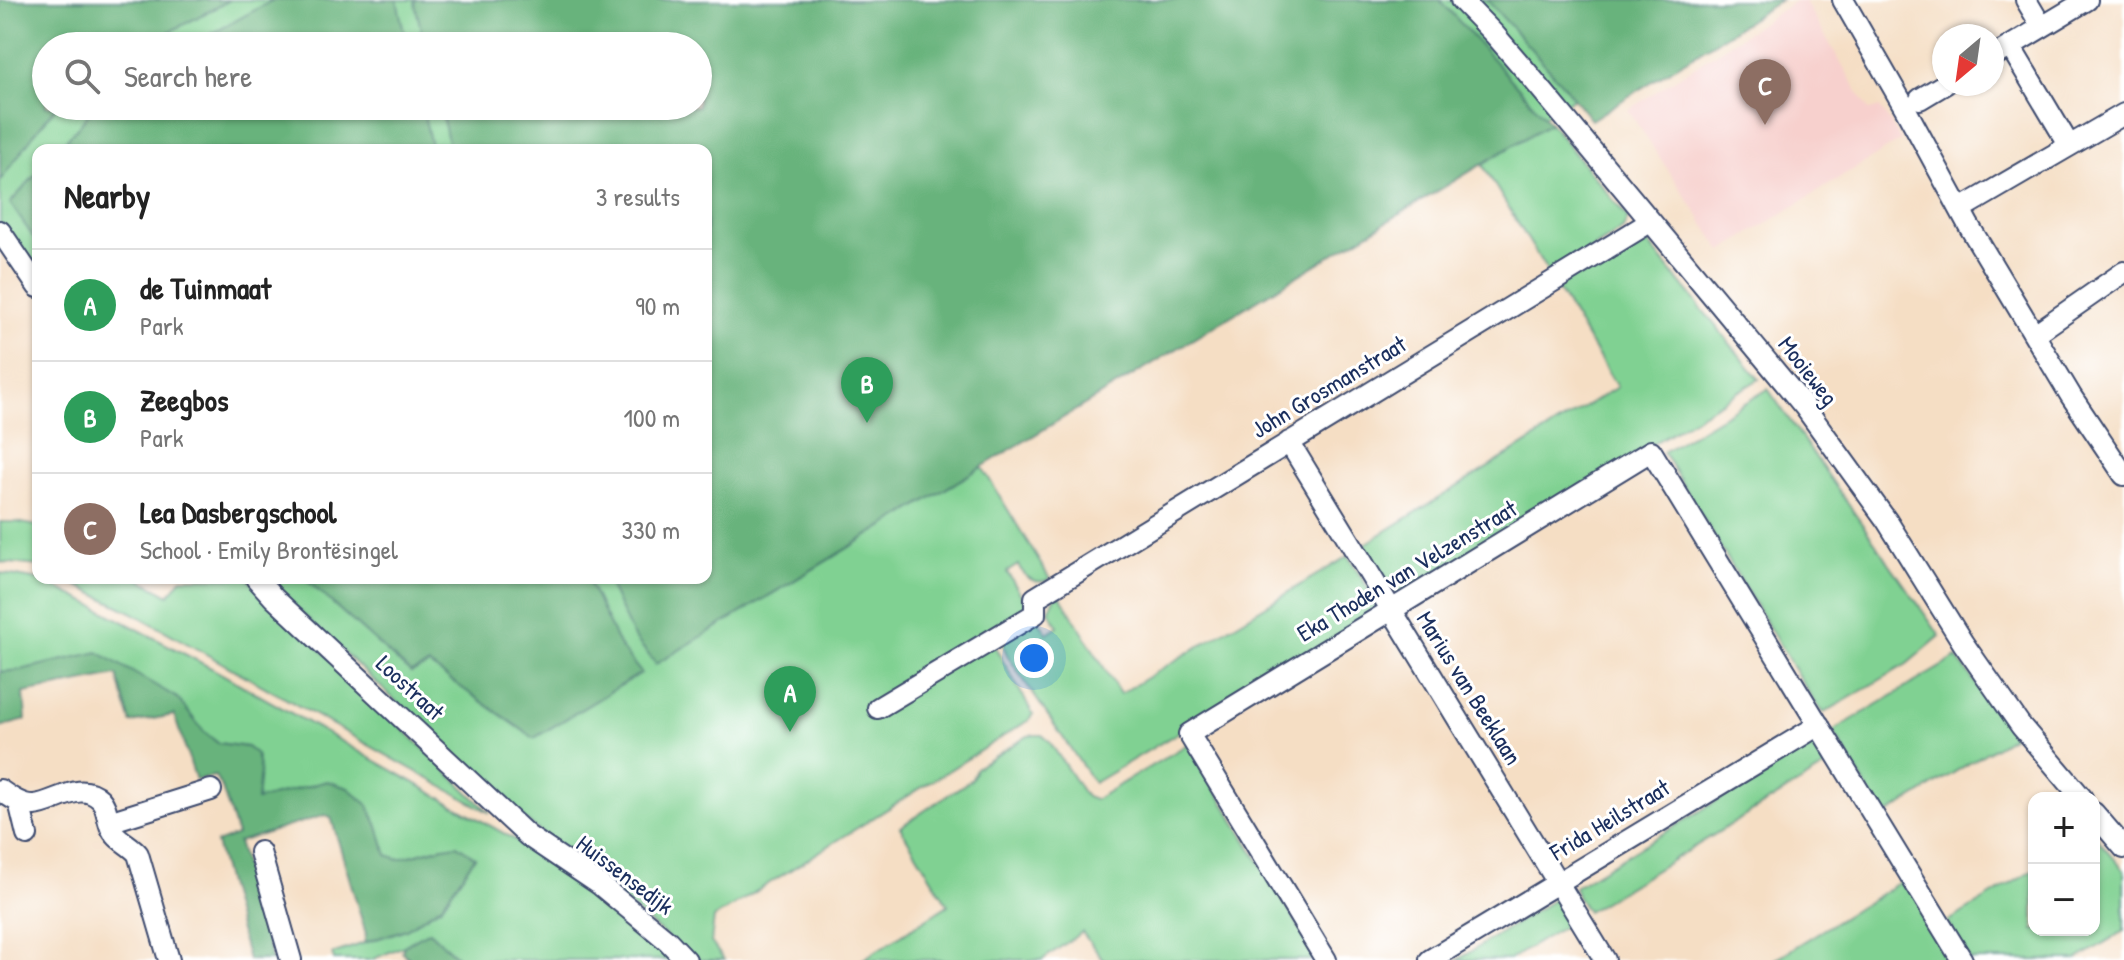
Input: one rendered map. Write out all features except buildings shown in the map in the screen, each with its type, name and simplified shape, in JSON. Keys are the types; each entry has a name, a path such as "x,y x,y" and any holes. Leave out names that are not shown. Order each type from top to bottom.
{"street":[{"name":"Mooieweg","path":"1461,0 1526,71 1804,406 1887,521 1963,643 2021,726 2077,792"},
{"path":"1843,0 1969,226 2071,396 2124,475"},
{"path":"2026,0 2042,27"},
{"path":"2004,50 2087,0"},
{"path":"2010,46 2069,145"},
{"path":"1920,99 1932,92"},
{"path":"1961,209 2124,114"},
{"name":"John Grosmanstraat","path":"878,708 1035,614 1035,598 1650,222"},
{"path":"0,231 32,278"},
{"path":"2035,334 2124,272"},
{"name":"Marius van Beeklaan","path":"1289,442 1605,960"},
{"name":"Eka Thoden van Velzenstraat","path":"1326,960 1189,734 1386,603 1651,451 1819,725"},
{"name":"Loostraat","path":"261,584 528,836"},
{"path":"1819,725 1962,960"},
{"name":"Frida Heilstraat","path":"1430,960 1819,725"},
{"path":"0,790 19,802 34,805 79,791 91,793 102,801 112,831 138,854 169,960"},
{"path":"109,822 211,790"},
{"path":"19,802 27,835"},
{"path":"2100,820 2124,848"},
{"name":"Huissensedijk","path":"528,836 599,884 668,941 686,960"},
{"path":"260,852 291,960"}],"shaded area":[{"path":"1797,0 1804,0 1869,110 1880,107 1901,140 1722,251 1628,110"}],"green space":[{"path":"0,0 1739,0 667,637 656,664 982,467 1050,579 1040,582 1031,580 1018,565 1007,572 1030,609 994,645 1033,714 1029,720 714,918 711,942 724,960 695,960 506,804 274,584 311,584 411,673 428,664 534,738 641,673 626,655 365,584 712,584 712,144 32,144 32,270 0,223"},
{"path":"0,0 230,0 169,32 32,32 32,120 46,120 0,181"},
{"path":"273,0 397,0 404,32 215,32"},
{"path":"414,0 1440,0 1550,123 656,664 633,636 609,584 712,584 712,144 449,144 443,120 712,120 712,32 422,32"},
{"path":"1487,0 1781,0 1591,120"},
{"path":"84,120 425,120 431,144 62,144"},
{"path":"1550,123 1628,218 1623,229 1550,276 1482,164"},
{"path":"32,179 32,235 10,203"},
{"path":"1638,238 1644,238 1759,379 1403,596 1396,594 1379,576 1362,546 1617,387 1556,287"},
{"path":"1768,389 1940,636 1907,664 1824,713 1813,700 1663,452"},
{"path":"0,522 32,525 32,565 0,562"},
{"path":"1348,556 1372,595 1377,609 1373,616 1094,783 1008,657 1001,641 1037,618 1047,633 1058,626 1049,611 1058,592 1120,694"},
{"path":"0,573 32,579 32,584 50,584 213,669 551,860 619,908 675,960 460,960 429,931 371,960 334,960 332,954 406,929 442,906 475,857 442,847 399,859 386,855 377,824 327,781 257,800 259,771 247,747 218,743 205,733 177,698 98,653 20,671 0,672"},
{"path":"74,584 149,584 169,595 177,584 253,584 490,813 131,612"},
{"path":"311,584 590,584 619,645 641,673 534,738 429,665 411,673"},
{"path":"98,652 177,698 205,733 218,743 247,747 256,754 260,771 257,800 327,781 348,788 368,805 387,855 399,859 457,845 475,857 442,905 406,929 364,943 366,934 331,817 325,815 238,842 272,960 248,960 216,843 237,835 215,776 196,780 174,715 131,723 117,675 24,693 26,720 0,727 0,672"},
{"path":"1957,657 2013,736 1884,816 1833,731"},
{"path":"1042,735 1086,797 1094,800 1188,744 1319,960 1103,960 1082,932 1042,960 862,960 948,905 900,827 972,779 976,768 1028,736"},
{"path":"1818,740 1832,763 1587,912 1574,887"},
{"path":"2100,842 2124,870 2124,931 2076,960 1970,960 1947,922 2028,874 2028,936 2100,936"},
{"path":"1907,878 1957,960 1774,960"},
{"path":"1555,899 1571,922 1509,960 1457,960"},
{"path":"429,931 460,960 411,960 402,952 404,946"}],"place":[{"name":"Lea Dasbergschool","path":"1765,125"},
{"name":"Zeegbos","path":"867,423"},
{"name":"de Tuinmaat","path":"790,732"}]}
